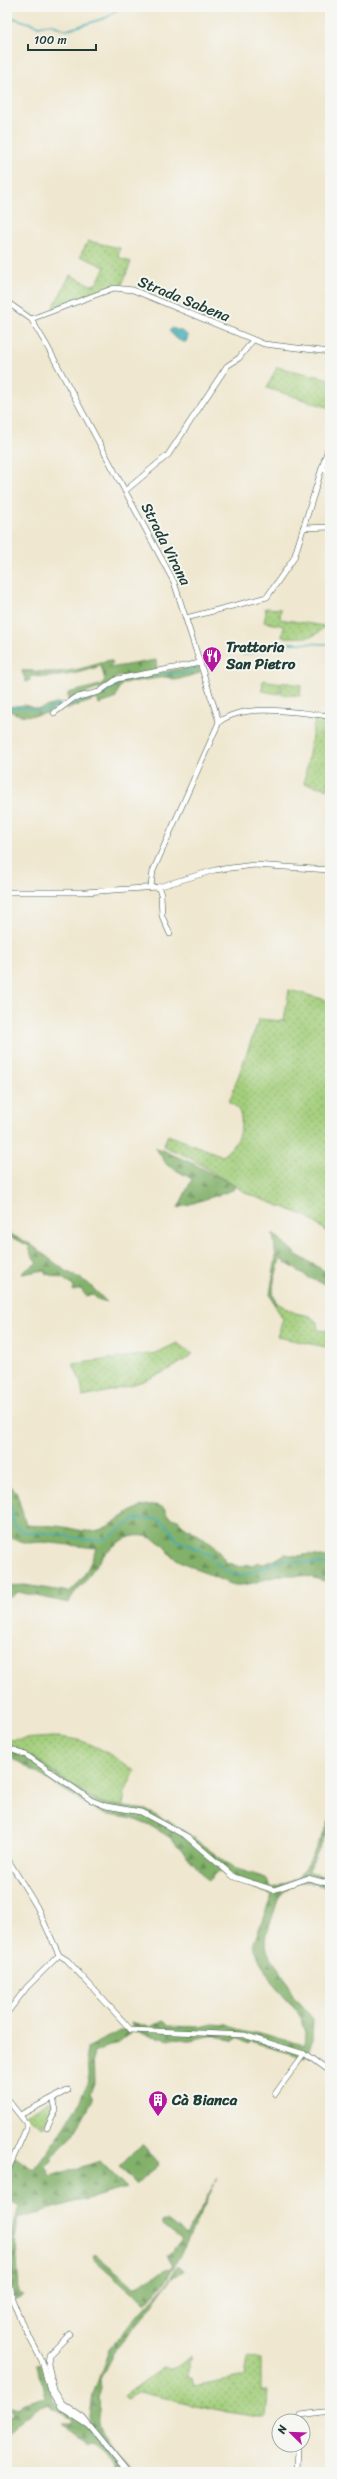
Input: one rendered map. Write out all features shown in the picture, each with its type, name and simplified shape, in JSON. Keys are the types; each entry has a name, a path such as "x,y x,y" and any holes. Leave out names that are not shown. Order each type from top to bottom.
{"street":[{"name":"Strada Sabena","path":"31,319 114,288 133,290 164,301 264,344 330,352"},
{"name":"Strada Virana","path":"7,302 31,319 174,582 218,722"},
{"path":"125,491 168,455 226,366 239,358 253,340"},
{"path":"186,618 266,597 294,558 330,442"},
{"path":"322,469 330,471"},
{"path":"303,528 330,527"},
{"path":"54,713 74,698 99,692 117,679 200,663"},
{"path":"151,886 153,871 218,722 236,715 271,710 330,716"},
{"path":"7,892 85,892 151,886 158,887 214,870 254,865 330,870"},
{"path":"158,887 161,894 162,916 170,934"},
{"path":"7,1748 26,1755 91,1800 106,1806 141,1812 186,1836 206,1851 234,1877 274,1890 308,1878 330,1884"},
{"path":"7,1858 37,1907 59,1955 67,1960 131,2030 244,2035 304,2054 330,2073"},
{"path":"7,2013 27,1987 59,1955"},
{"path":"276,2094 304,2054"},
{"path":"20,2115 68,2090"},
{"path":"47,2128 56,2110 53,2098"},
{"path":"7,2099 26,2123 26,2129 7,2172"},
{"path":"7,2240 12,2299 21,2321 42,2361 50,2391 60,2407 88,2425"},
{"path":"70,2334 49,2355 48,2364 57,2396 83,2418 127,2472"},
{"path":"305,2413 330,2411"},
{"path":"297,2472 298,2453"}],"green space":[{"path":"88,241 120,248 118,257 131,262 121,287 95,292 53,308 70,275 91,285 96,284 105,267 80,256"},
{"path":"277,367 330,379 330,408 267,388"},
{"path":"265,608 281,609 280,619 324,626 321,631 311,636 282,637 284,626 264,622 266,613"},
{"path":"109,660 113,662 109,668 156,660 157,669 149,672 117,677 108,685 68,700 68,693 100,685 105,680 101,666 66,675 48,677 30,676 30,680 26,682 22,671 63,672 87,667"},
{"path":"198,666 200,673 176,680 166,677 124,683 119,688 115,699 99,704 97,699 67,709 67,707 94,696 117,681"},
{"path":"263,680 280,683 279,694 262,691"},
{"path":"282,682 301,685 300,696 281,694"},
{"path":"59,703 60,705 52,711 31,716 20,715 7,711 7,707 24,705 38,709"},
{"path":"315,718 324,719 322,736 330,737 328,789 304,783"},
{"path":"289,990 330,1001 330,1234 306,1216 248,1194 188,1157 163,1146 168,1135 223,1156 233,1146 241,1127 241,1121 238,1110 229,1102 259,1019 284,1021"},
{"path":"155,1147 192,1163 235,1186 233,1190 178,1208 192,1179 167,1165"},
{"path":"7,1233 29,1243 63,1269 88,1283 107,1302 97,1299 92,1294 86,1296 81,1289 73,1291 74,1287 64,1279 45,1273 45,1270 22,1274 24,1271 37,1263 31,1254 29,1246 7,1235"},
{"path":"273,1233 297,1255 330,1274 330,1286 309,1278 280,1259 273,1287 274,1298 277,1303 274,1304 270,1294 276,1258"},
{"path":"277,1303 295,1313 310,1316 317,1322 318,1330 330,1331 330,1344 326,1347 277,1337 283,1319 274,1304"},
{"path":"177,1343 193,1354 168,1370 141,1382 83,1397 81,1383 73,1364 156,1353"},
{"path":"7,1485 16,1491 26,1525 57,1526 83,1531 94,1531 107,1526 140,1507 157,1505 166,1509 166,1513 171,1518 178,1520 184,1526 213,1544 226,1562 240,1567 247,1564 252,1566 257,1562 263,1564 275,1560 285,1554 299,1556 309,1554 326,1558 330,1556 330,1583 316,1578 286,1575 249,1584 235,1585 213,1577 172,1556 164,1546 157,1541 146,1536 136,1536 126,1538 108,1551 73,1595 69,1603 18,1592 11,1597 7,1596 7,1586 25,1585 69,1592 86,1572 96,1548 42,1542 28,1543 13,1539 7,1534"},
{"path":"52,1737 76,1740 96,1747 135,1771 125,1792 123,1807 107,1805 92,1799 33,1758 21,1751 7,1747 7,1740"},
{"path":"8,1747 22,1750 93,1799 106,1804 146,1810 166,1821 167,1819 234,1868 266,1878 270,1884 269,1886 274,1888 297,1879 308,1864 330,1820 330,1825 309,1870 310,1873 330,1878 330,1888 308,1882 300,1882 289,1887 279,1897 267,1933 266,1946 270,1957 284,1976 293,1996 313,2019 312,2042 305,2058 250,2041 249,2044 237,2038 234,2041 221,2036 191,2040 175,2038 170,2040 135,2032 131,2022 150,2027 164,2020 168,2026 200,2027 212,2024 227,2025 243,2032 256,2032 304,2045 305,2035 302,2020 271,1979 261,1963 253,1945 272,1895 229,1878 219,1871 209,1881 172,1839 155,1828 133,1819 103,1814 19,1762 8,1757"},
{"path":"126,2028 131,2033 115,2044 93,2052 94,2083 90,2093 93,2099 73,2136 51,2157 53,2160 46,2166 51,2177 100,2161 127,2188 18,2218 15,2239 9,2242 7,2237 14,2224 19,2207 7,2200 7,2173 15,2157 34,2170 65,2126 85,2089 88,2079 86,2048"},
{"path":"48,2102 54,2103 54,2113 43,2128 24,2115"},
{"path":"142,2144 159,2163 136,2185 119,2167"},
{"path":"217,2179 181,2254 164,2283 145,2304 94,2259 93,2256 95,2254 135,2287 173,2266 167,2256 182,2240 163,2225 163,2221 167,2220 186,2235"},
{"path":"16,2241 19,2293 24,2295 14,2300 9,2243"},
{"path":"178,2265 184,2270 182,2273 172,2277 149,2310 115,2350 100,2379 101,2389 98,2398 100,2405 98,2419 99,2429 113,2450 137,2472 130,2472 89,2424 93,2394 110,2347 166,2285"},
{"path":"191,2356 191,2359 188,2362 188,2377 193,2379 195,2386 245,2376 248,2357 261,2359 261,2391 268,2391 266,2418 227,2412 139,2392 126,2399 124,2396 162,2368 172,2369"},
{"path":"41,2364 55,2404 64,2406 84,2421 125,2472 115,2472 110,2458 104,2451 91,2442 86,2444 63,2423 71,2423 73,2420 48,2405 30,2412 7,2435 7,2418 14,2415 11,2410 12,2407 18,2409 22,2404 45,2397 38,2365"}],"water":[{"path":"172,328 184,332 188,336 186,342 174,337 169,331"}],"waterway":[{"path":"7,16 39,26 50,24 67,30 108,17 120,7"},
{"path":"243,655 290,643 330,644"},
{"path":"161,673 185,673 195,669"},
{"path":"132,679 156,674"},
{"path":"70,704 102,694 124,680"},
{"path":"7,709 18,707 44,711 63,703"},
{"path":"7,1496 9,1497 15,1527 27,1533 49,1533 88,1540 106,1539 135,1519 159,1519 170,1529 177,1540 208,1554 226,1572 242,1576 283,1560 330,1565"}],"place":[{"name":"Trattoria San Pietro","path":"212,673"},
{"name":"Cà Bianca","path":"158,2117"}]}
